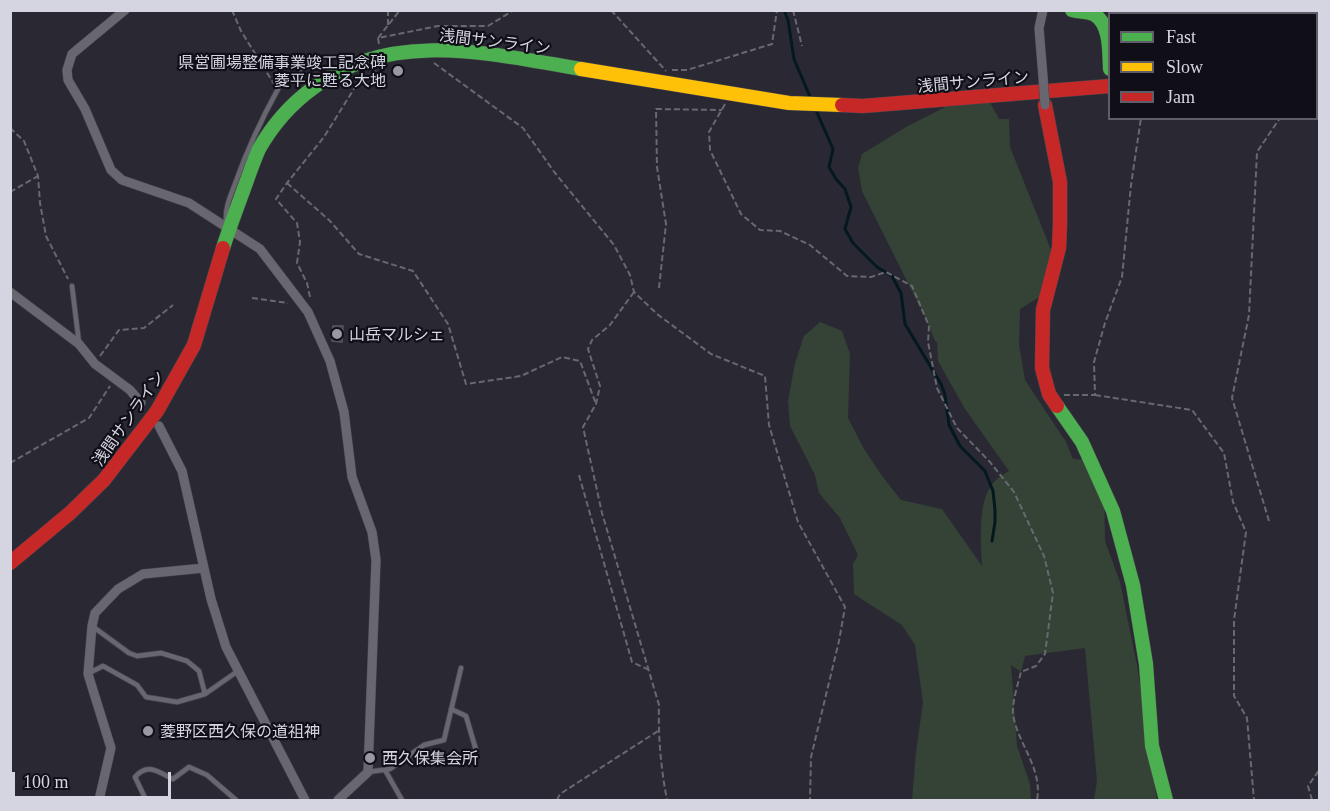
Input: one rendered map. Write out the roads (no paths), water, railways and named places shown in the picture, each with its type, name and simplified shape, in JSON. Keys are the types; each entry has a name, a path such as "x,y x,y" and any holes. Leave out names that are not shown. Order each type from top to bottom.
{"main road":[{"path":"1072,10 1093,14 1101,19 1108,55"},
{"name":"浅間サンライン","path":"10,563 70,513 104,480 157,411 194,345 227,227 259,150 277,123 298,99 324,79 352,64 380,55 417,51 458,51 508,57 789,103 863,106 1108,86"},
{"path":"1045,105 1060,192 1059,248 1043,310 1042,368 1049,394 1082,442 1113,511 1133,585 1146,664 1152,746 1166,801"}],"street":[{"path":"125,10 72,54 67,70 68,80 85,109 111,170 122,180 189,203 260,249 305,309 330,361 336,381 344,412 352,477 372,532 376,560 368,772 338,801"},
{"path":"1043,10 1039,28 1045,105"},
{"path":"10,292 79,344 95,364 130,390 141,403"},
{"path":"159,426 182,471 211,599 226,647 305,801"},
{"path":"99,801 111,748 88,674 95,613 118,589 143,574 204,568"}],"lane":[{"path":"227,227 225,211 240,169 257,126 278,89"},
{"path":"72,286 79,344"},
{"path":"92,626 129,653 137,656 161,653 187,662 199,671 205,694"},
{"path":"88,674 103,666 137,685 146,697 177,702 205,694 238,671"},
{"path":"368,772 390,769 424,745 444,740 461,668"},
{"path":"451,709 466,716 476,750"},
{"path":"146,801 135,777 141,770 150,768 173,779 189,767 207,775 236,801"},
{"path":"385,770 402,801"}],"waterway":[{"path":"784,10 788,20 794,59 811,99"},
{"path":"815,108 833,149 829,167 845,189 851,207 845,229 853,243 877,267 892,276 901,293 905,324 941,384 945,395 949,425 960,446 985,471 993,491 995,510 992,541"}],"place":[{"name":"県営圃場整備事業竣工記念碑 菱平に甦る大地","path":"398,71"},
{"name":"山岳マルシェ","path":"337,334"},
{"name":"菱野区西久保の道祖神","path":"148,731"},
{"name":"西久保集会所","path":"370,758"}]}
